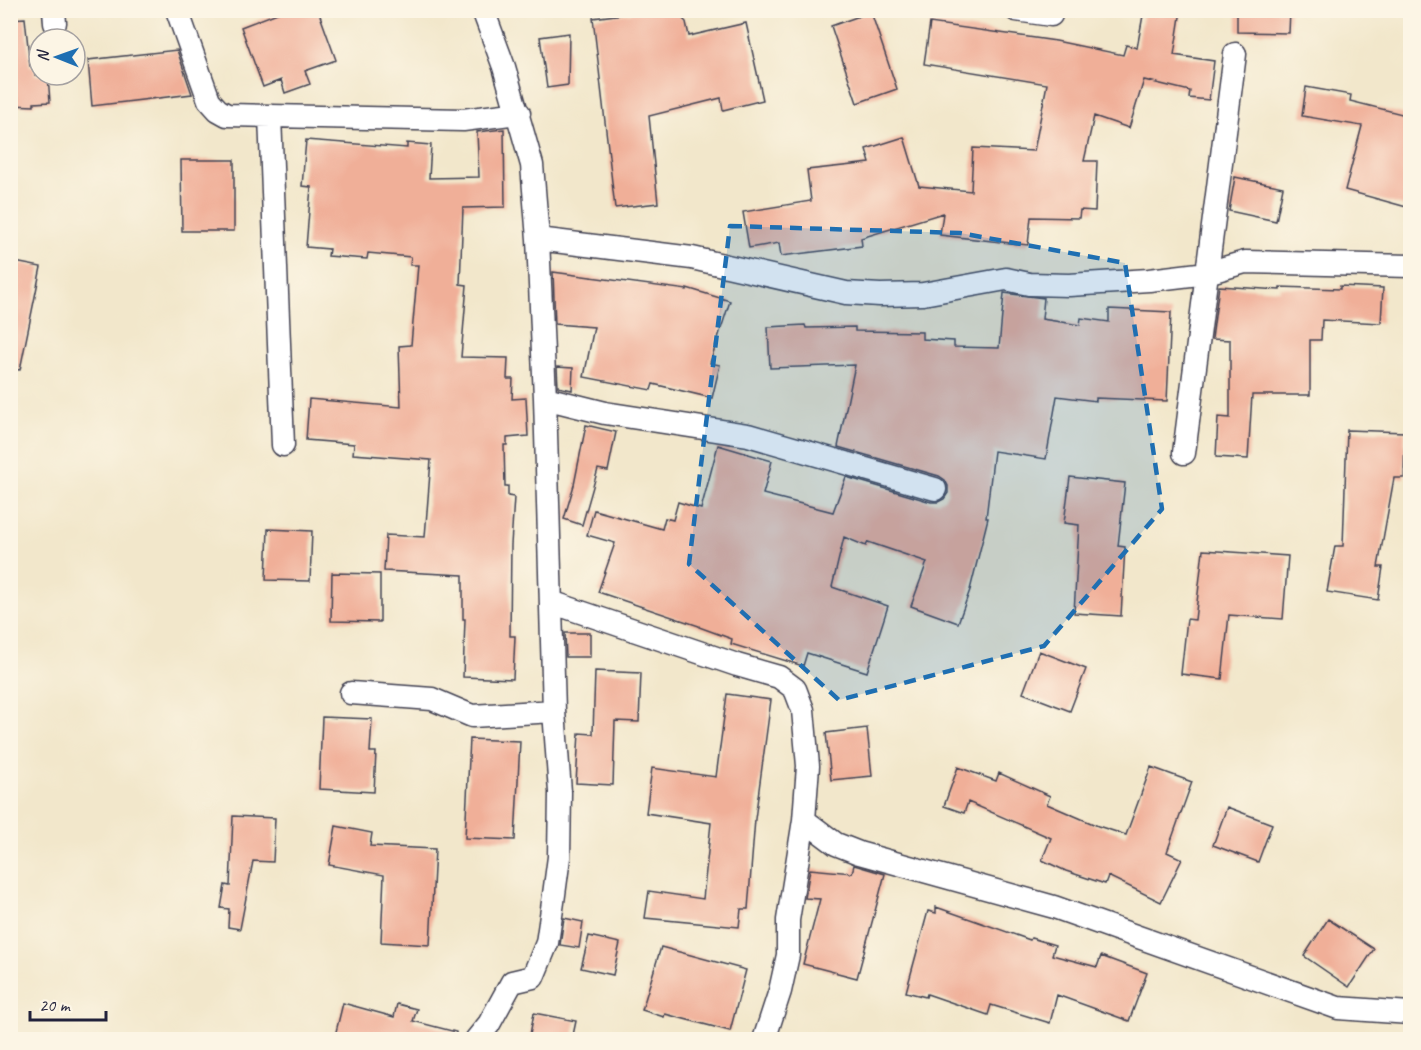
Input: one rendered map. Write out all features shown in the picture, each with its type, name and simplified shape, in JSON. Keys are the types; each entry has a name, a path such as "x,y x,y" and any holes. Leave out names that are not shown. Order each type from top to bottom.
{"street":[{"path":"177,10 209,100 218,110 227,115 463,120 519,113"},
{"path":"476,1040 489,1024 512,982 533,976 547,943 559,858 560,792 554,711 538,239 532,165 519,113 483,10"},
{"path":"1016,10 1051,15"},
{"path":"1184,453 1235,54"},
{"path":"270,116 283,445"},
{"path":"538,239 692,258 846,293 880,295 923,294 1006,279 1029,284 1070,285 1149,280 1207,273 1245,262 1410,266"},
{"path":"545,398 605,413 748,435 935,489"},
{"path":"550,602 779,677 795,689 803,710 808,766 804,820 788,920 788,956 780,991 764,1040"},
{"path":"351,693 432,699 472,716 554,711"},
{"path":"804,820 836,844 859,853 1053,907 1338,1008 1410,1013"}],"highlighted area":[{"path":"730,226 960,233 1125,263 1162,509 1044,646 839,700 689,564"}],"building":[{"path":"285,10 318,10 336,60 305,71 310,84 285,93 281,80 263,87 241,27"},
{"path":"654,10 674,10 686,22 689,36 746,23 763,100 723,110 721,98 649,116 658,203 615,208 593,18"},
{"path":"1144,10 1181,10 1174,55 1214,61 1209,100 1189,98 1190,91 1144,80 1129,128 1094,116 1084,161 1097,161 1095,211 1080,210 1079,218 1031,217 1028,245 940,235 943,213 861,238 862,246 781,256 779,243 749,248 743,212 811,201 807,170 870,163 866,149 904,137 919,186 971,191 973,148 1034,151 1047,84 924,64 930,23 1056,41 1123,55 1126,45 1137,48"},
{"path":"1237,10 1290,10 1289,33 1237,32"},
{"path":"871,12 897,89 857,103 831,26"},
{"path":"25,18 27,87 49,87 50,102 34,103 34,106 10,105 10,19"},
{"path":"569,33 568,85 547,88 540,37"},
{"path":"177,50 192,94 92,106 88,60"},
{"path":"1306,87 1351,95 1350,101 1410,116 1410,208 1345,190 1362,126 1302,116"},
{"path":"504,129 505,207 463,208 460,284 467,285 461,357 508,358 507,379 513,379 512,399 526,398 528,436 507,438 507,445 504,445 505,486 508,486 508,496 514,497 510,636 515,636 513,679 463,677 465,619 463,619 463,575 384,571 386,535 425,537 431,460 353,454 354,444 306,440 309,399 401,407 399,346 411,345 418,265 410,265 411,257 368,253 367,259 328,256 329,249 306,247 311,187 302,186 306,140 407,148 407,143 431,145 429,178 479,177 477,132"},
{"path":"181,160 234,160 234,231 182,231"},
{"path":"1235,177 1283,187 1276,221 1229,211"},
{"path":"10,261 41,267 20,370 10,369"},
{"path":"553,272 687,290 687,288 730,301 710,363 720,365 712,398 653,384 651,390 584,377 594,327 555,324"},
{"path":"1219,286 1280,290 1280,287 1383,288 1381,323 1322,320 1321,340 1310,340 1310,395 1252,395 1248,459 1216,457 1218,417 1230,418 1230,340 1212,339"},
{"path":"1004,293 1044,298 1042,319 1080,325 1081,318 1109,322 1109,309 1171,312 1167,401 1096,398 1096,401 1057,396 1046,459 994,451 986,518 988,518 970,590 958,623 911,606 927,562 868,542 866,546 844,537 832,587 888,606 867,672 807,653 803,666 731,644 732,639 699,626 598,592 615,543 587,535 594,510 662,529 665,518 673,520 678,502 701,509 718,445 772,461 763,494 833,512 846,477 931,502 944,499 948,493 948,486 939,476 838,447 855,365 770,368 768,327 805,325 806,328 855,327 855,331 922,332 922,339 954,341 954,347 999,348"},
{"path":"557,367 573,368 572,390 558,387"},
{"path":"586,425 616,432 608,471 598,469 582,525 564,519 574,485"},
{"path":"1347,430 1405,432 1404,478 1394,478 1378,567 1383,567 1378,600 1327,592 1335,546 1343,546"},
{"path":"1070,477 1125,483 1118,546 1125,547 1121,616 1074,613 1079,525 1064,523"},
{"path":"268,529 312,531 310,581 266,580"},
{"path":"1203,550 1288,556 1283,619 1229,615 1222,679 1181,674 1187,619 1195,620"},
{"path":"332,573 380,574 380,622 331,621"},
{"path":"565,633 590,633 590,657 566,657"},
{"path":"1039,651 1086,669 1070,711 1023,693"},
{"path":"595,671 641,673 639,722 615,721 613,785 576,783 579,733 593,734"},
{"path":"727,694 771,700 755,819 748,909 741,909 739,927 645,918 649,891 703,899 711,823 646,813 652,768 716,777"},
{"path":"322,717 372,719 370,752 376,752 374,792 319,789"},
{"path":"867,728 872,776 831,780 826,733"},
{"path":"470,739 520,741 515,840 465,838"},
{"path":"958,767 996,781 999,773 1050,796 1047,804 1098,826 1126,835 1151,767 1192,782 1167,852 1182,859 1161,902 1108,876 1105,884 1042,860 1051,838 968,802 964,813 944,806"},
{"path":"1227,807 1272,824 1258,862 1213,845"},
{"path":"233,816 275,818 273,862 253,861 240,929 228,927 229,909 221,908 225,885 230,886"},
{"path":"336,826 372,833 370,846 435,849 430,945 381,942 384,875 329,865"},
{"path":"854,865 885,874 857,978 803,964 820,899 805,898 810,869 852,873"},
{"path":"936,907 1030,940 1031,938 1055,945 1052,955 1097,967 1101,956 1147,973 1129,1021 1057,995 1050,1023 991,1005 988,1015 927,994 926,997 906,992 928,911 936,913"},
{"path":"564,918 583,922 579,948 560,945"},
{"path":"1328,919 1374,949 1349,987 1304,956"},
{"path":"589,936 620,943 613,975 581,968"},
{"path":"661,947 746,970 730,1031 642,1010"},
{"path":"343,1003 394,1017 397,1004 417,1009 413,1021 456,1032 456,1040 334,1040"},
{"path":"534,1013 576,1021 572,1040 529,1040"}]}
